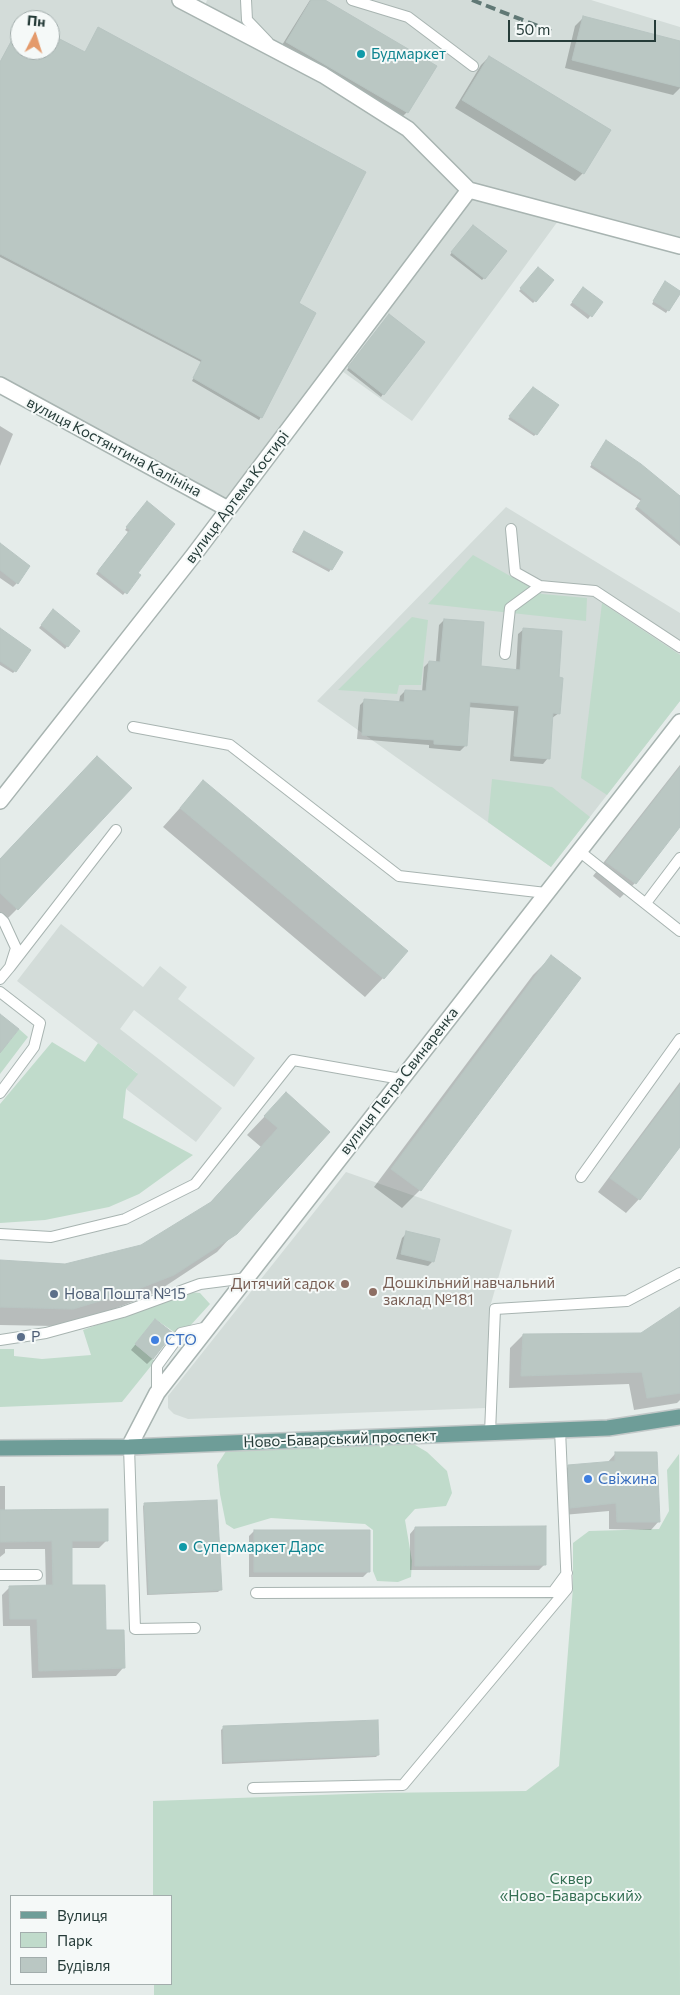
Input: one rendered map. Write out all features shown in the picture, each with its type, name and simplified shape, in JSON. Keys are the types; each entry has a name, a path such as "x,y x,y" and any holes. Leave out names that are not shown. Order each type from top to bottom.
{"main road":[{"name":"Ново-Баварський проспект","path":"0,1448 129,1448 608,1428 680,1417"}],"street":[{"path":"180,0 323,75 408,129 469,190 680,246"},
{"name":"вулиця Артема Костирі","path":"0,801 228,509 469,190"},
{"name":"вулиця Костянтина Калініна","path":"0,386 228,509"},
{"name":"вулиця Петра Свинаренка","path":"129,1448 157,1393 680,722"}],"lane":[{"path":"246,0 247,20 275,50"},
{"path":"352,0 408,17 473,66"},
{"path":"511,529 515,572 540,586 594,591 680,647"},
{"path":"505,654 510,608 540,586"},
{"path":"133,728 230,745 399,876 546,893"},
{"path":"0,979 116,830"},
{"path":"579,851 680,931"},
{"path":"646,903 680,858"},
{"path":"0,918 4,922 16,948 10,967"},
{"path":"0,992 40,1023 34,1047 0,1093"},
{"path":"581,1177 680,1039"},
{"path":"0,1234 51,1237 125,1219 195,1184 293,1060 401,1079"},
{"path":"490,1433 495,1309 627,1301 680,1273"},
{"path":"0,1340 46,1333 124,1312 200,1284 246,1278"},
{"path":"252,1788 403,1784 568,1589 560,1430"},
{"path":"129,1448 135,1630 195,1628"},
{"path":"256,1593 553,1592 567,1573"},
{"path":"0,1575 37,1575"}],"shaded area":[{"path":"0,0 193,0 205,6 207,0 591,0 680,27 680,240 566,210 412,421 332,364 226,503 0,381"},
{"path":"506,507 680,613 680,701 551,867 317,701"},
{"path":"61,924 143,987 160,966 187,987 178,999 255,1058 234,1087 134,1010 120,1029 222,1108 196,1142 126,1089 137,1073 17,981"},
{"name":"Дошкільний навчальний заклад №181","path":"346,1172 512,1230 490,1307 486,1408 188,1419 174,1414 168,1408 168,1396"}],"green space":[{"path":"473,555 542,594 587,598 586,621 428,604"},
{"path":"602,603 680,655 680,701 607,795 581,778"},
{"path":"412,617 428,620 421,685 399,685 397,694 338,690"},
{"path":"492,779 552,787 590,817 551,867 488,822"},
{"path":"19,1029 28,1037 0,1074 0,1037 8,1043"},
{"path":"52,1042 85,1062 98,1043 138,1074 126,1089 123,1118 193,1155 139,1194 109,1207 45,1220 0,1223 0,1104"},
{"path":"189,1292 200,1293 210,1304 189,1327 177,1334 155,1319 135,1344 155,1361 122,1402 0,1407 0,1349 14,1349 14,1356 42,1359 91,1355 83,1330"},
{"path":"410,1442 427,1452 447,1471 452,1493 446,1506 415,1509 405,1520 412,1561 411,1577 398,1582 377,1581 373,1571 373,1530 365,1524 271,1518 234,1529 226,1524 217,1465 228,1448"},
{"name":"Сквер «Ново-Баварський»","path":"679,1454 680,1995 154,1995 154,1985 172,1985 172,1895 153,1895 153,1801 377,1793 526,1791 559,1766 573,1587 573,1543 589,1531 659,1529 669,1511 667,1470"}],"building":[{"name":"Будмаркет","path":"311,0 325,0 437,66 408,113 286,42"},
{"path":"583,16 680,41 680,87 572,60"},
{"path":"98,27 366,172 299,303 316,313 262,418 193,378 202,360 0,254 0,62 10,44 10,60 60,60 60,39 85,52"},
{"name":"Будмаркет","path":"489,56 611,130 584,174 462,100"},
{"path":"473,225 507,251 485,279 451,252"},
{"path":"538,267 554,280 536,302 520,288"},
{"path":"665,281 680,291 669,311 653,301"},
{"path":"583,287 603,302 592,317 572,302"},
{"path":"389,314 425,342 384,395 348,367"},
{"path":"533,387 559,405 537,435 509,416"},
{"path":"606,440 641,464 680,496 680,542 637,506 642,499 591,464"},
{"path":"147,501 175,524 138,573 141,575 127,594 98,571 130,530 126,527"},
{"path":"304,531 343,552 332,570 293,550"},
{"path":"0,543 30,566 18,584 0,570"},
{"path":"53,609 80,631 68,647 41,625"},
{"path":"444,619 484,622 481,666 520,670 523,628 562,631 559,677 563,678 560,714 553,713 550,759 514,756 519,706 470,702 467,746 434,744 434,740 362,735 364,699 404,702 405,690 426,691 429,661 440,662"},
{"path":"0,628 31,650 16,672 0,661"},
{"path":"97,756 132,788 18,910 0,893 0,859"},
{"path":"680,767 680,827 636,884 606,862"},
{"path":"203,780 408,951 384,979 180,808"},
{"path":"551,955 581,978 421,1191 391,1169"},
{"path":"0,1014 19,1029 0,1053"},
{"path":"680,1085 680,1147 640,1200 610,1178"},
{"path":"286,1092 330,1132 237,1234 174,1275 133,1291 73,1309 0,1307 0,1260 65,1264 141,1245 211,1202 278,1128 264,1116"},
{"path":"406,1231 440,1239 434,1262 401,1254"},
{"path":"680,1307 680,1393 647,1398 642,1372 521,1376 523,1334 641,1333"},
{"name":"СТО","path":"155,1319 173,1333 153,1359 135,1344"},
{"path":"615,1452 657,1452 660,1522 617,1522 616,1503 570,1508 568,1465 615,1461"},
{"name":"Супермаркет Дарс","path":"217,1500 222,1590 149,1594 144,1503"},
{"path":"108,1509 108,1541 72,1541 72,1585 105,1585 106,1630 124,1630 125,1668 39,1671 37,1619 10,1619 9,1586 53,1585 52,1541 0,1542 0,1510"},
{"path":"546,1526 546,1565 415,1566 415,1527"},
{"path":"254,1530 370,1530 370,1572 254,1572"},
{"path":"378,1720 379,1755 224,1762 223,1726"}],"railway":[{"path":"472,0 553,32"}],"place":[{"name":"Будмаркет","path":"361,54"},
{"name":"Дитячий садок","path":"345,1284"},
{"name":"Дошкільний навчальний заклад №181","path":"373,1292"},
{"name":"Нова Пошта №15","path":"54,1294"},
{"name":"Р","path":"21,1337"},
{"name":"СТО","path":"155,1340"},
{"name":"Свіжина","path":"588,1479"},
{"name":"Супермаркет Дарс","path":"183,1547"}]}
